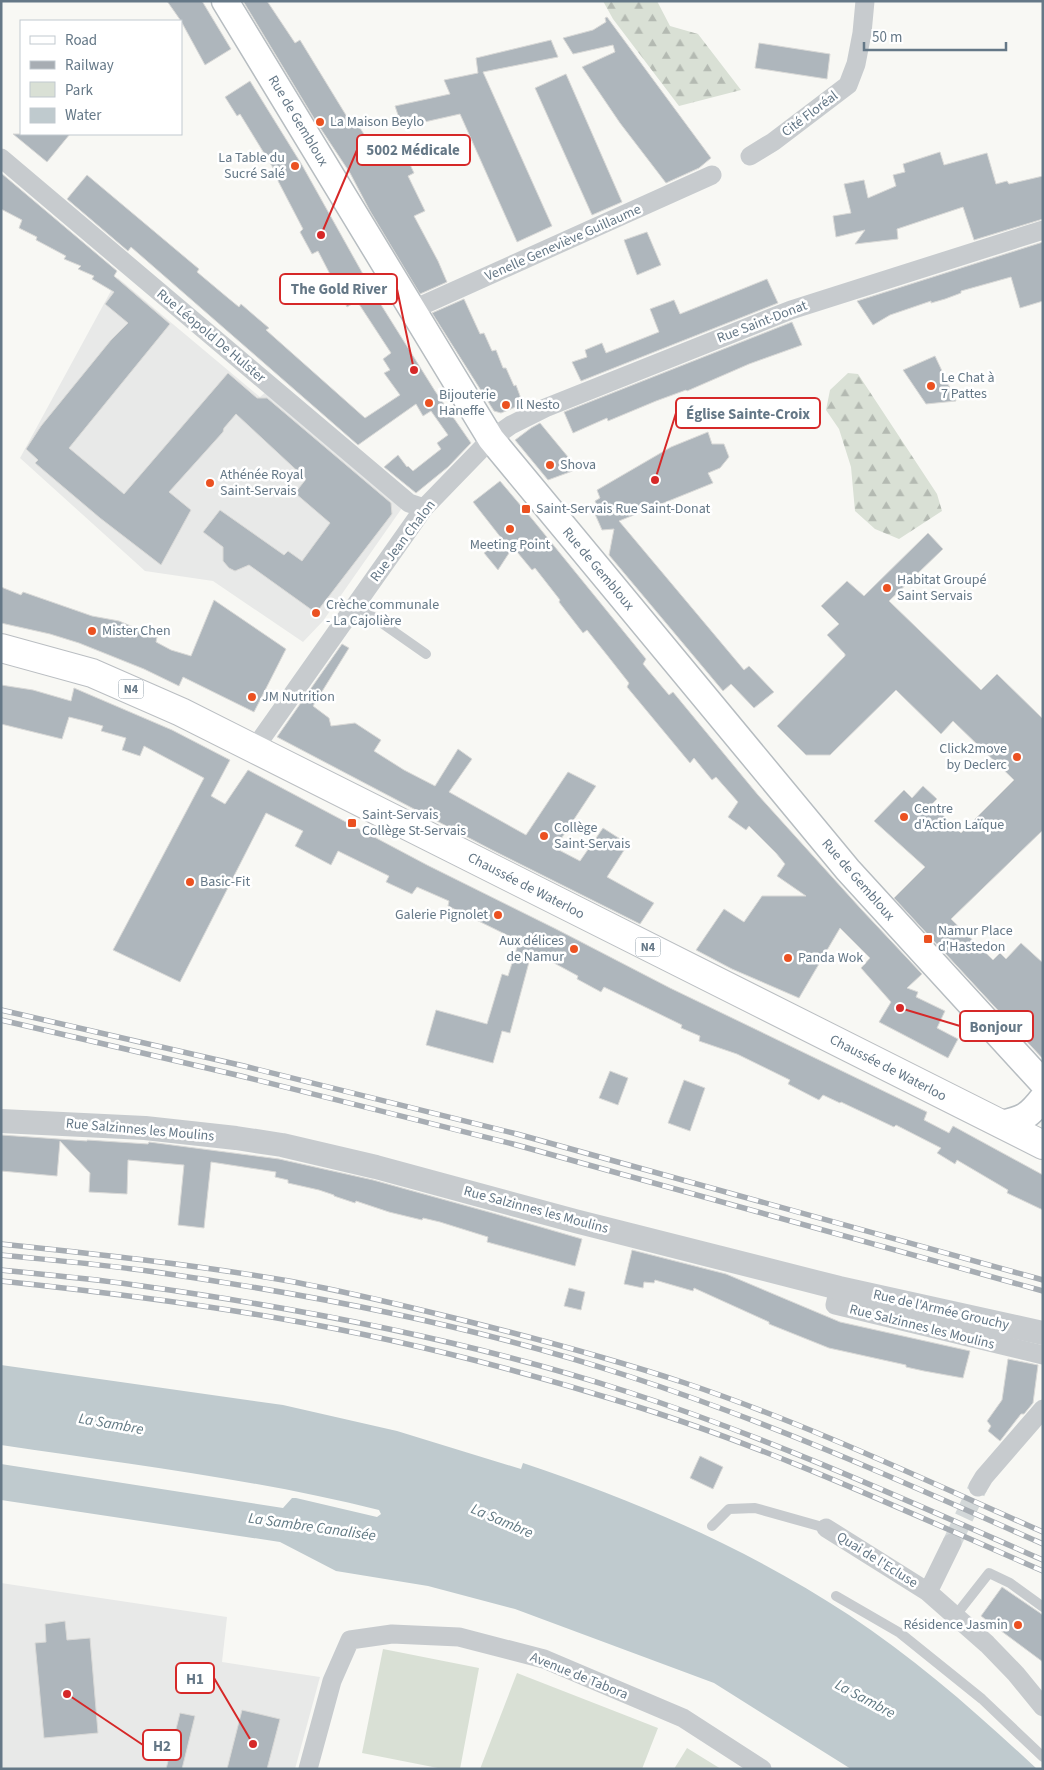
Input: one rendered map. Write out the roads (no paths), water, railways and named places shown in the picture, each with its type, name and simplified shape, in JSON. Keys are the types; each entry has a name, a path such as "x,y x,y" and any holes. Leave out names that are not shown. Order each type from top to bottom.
{"main road":[{"name":"Rue de Gembloux","path":"225,1 491,438 848,870 1043,1083"},
{"name":"Chaussée de Waterloo","path":"1,648 92,673 181,712 1043,1145"},
{"path":"1002,1124 1020,1120 1036,1108 1043,1098"}],"street":[{"name":"Cité Floréal","path":"750,156 773,142 848,85 856,64 862,33 865,1"},
{"name":"Rue Léopold De Hulster","path":"1,158 409,503 424,508"},
{"name":"Venelle Geneviève Guillaume","path":"414,309 712,175"},
{"name":"Rue Saint-Donat","path":"491,438 511,425 545,408 791,310 1043,230"},
{"name":"Rue Jean Chalon","path":"254,749 424,508 491,438"},
{"name":"Rue Salzinnes les Moulins","path":"1,1121 145,1128 236,1138 376,1167 575,1221 839,1288 835,1306 1043,1355"},
{"name":"Rue de l'Armée Grouchy","path":"839,1288 1043,1333"},
{"path":"978,1487 984,1477 1043,1409"},
{"name":"Quai de l'Ecluse","path":"826,1528 928,1592 956,1615 1016,1674 1043,1707"},
{"name":"Quai de l'Ecluse","path":"928,1592 952,1543"},
{"name":"Avenue de Tabora","path":"308,1769 332,1681 350,1640 392,1634 459,1637 544,1659 683,1718 762,1769"}],"lane":[{"path":"356,605 426,654"},
{"path":"712,1526 729,1509 755,1508 826,1528"},
{"path":"956,1615 989,1573 1010,1583 1043,1607"},
{"path":"836,1596 900,1632 982,1699 1043,1756"}],"water":[{"path":"1,1365 283,1405 397,1431 521,1469 523,1463 650,1510 691,1528 772,1569 849,1615 899,1650 946,1688 1037,1769 851,1769 714,1683 515,1609 428,1586 336,1571 280,1542 1,1500 1,1464 283,1508 292,1498 296,1498 377,1517 381,1514 379,1510 285,1489 1,1445"}],"tunnel":[{"path":"952,1543 978,1487"}],"railway":[{"path":"1,1010 244,1066 517,1134 1043,1280"},
{"path":"1,1020 241,1076 513,1144 1043,1291"},
{"path":"1,1244 178,1264 283,1280 390,1302 570,1348 685,1383 776,1416 866,1453 1043,1532"},
{"path":"1,1255 93,1264 269,1290 390,1313 510,1341 628,1376 786,1433 1043,1544"},
{"path":"1,1270 90,1279 265,1305 387,1328 509,1357 628,1392 733,1429 889,1493 1043,1560"},
{"path":"1,1281 140,1297 277,1318 408,1344 537,1377 676,1419 783,1459 1043,1571"}],"place":[{"name":"La Maison Beylo","path":"320,122"},
{"name":"La Table du Sucré Salé","path":"295,166"},
{"name":"5002 Médicale","path":"321,235"},
{"name":"The Gold River","path":"414,370"},
{"name":"Le Chat à 7 Pattes","path":"931,386"},
{"name":"Bijouterie Haneffe","path":"429,403"},
{"name":"Il Nesto","path":"506,405"},
{"name":"Shova","path":"550,465"},
{"name":"Église Sainte-Croix","path":"655,480"},
{"name":"Athénée Royal Saint-Servais","path":"210,483"},
{"name":"Saint-Servais Rue Saint-Donat","path":"526,509"},
{"name":"Meeting Point","path":"510,529"},
{"name":"Habitat Groupé Saint Servais","path":"887,588"},
{"name":"Crèche communale - La Cajolière","path":"316,613"},
{"name":"Mister Chen","path":"92,631"},
{"name":"JM Nutrition","path":"252,697"},
{"name":"Click2move by Declerc","path":"1017,757"},
{"name":"Centre d'Action Laïque","path":"904,817"},
{"name":"Saint-Servais Collège St-Servais","path":"352,823"},
{"name":"Collège Saint-Servais","path":"544,836"},
{"name":"Basic-Fit","path":"190,882"},
{"name":"Galerie Pignolet","path":"498,915"},
{"name":"Namur Place d'Hastedon","path":"928,939"},
{"name":"Aux délices de Namur","path":"574,949"},
{"name":"Panda Wok","path":"788,958"},
{"name":"Bonjour","path":"900,1008"},
{"name":"Résidence Jasmin","path":"1018,1625"},
{"name":"H2","path":"67,1694"},
{"name":"H1","path":"253,1744"}],"water label":[{"name":"La Sambre","path":"111,1424"},
{"name":"La Sambre","path":"502,1521"},
{"name":"La Sambre Canalisée","path":"312,1527"},
{"name":"La Sambre","path":"865,1699"}]}
